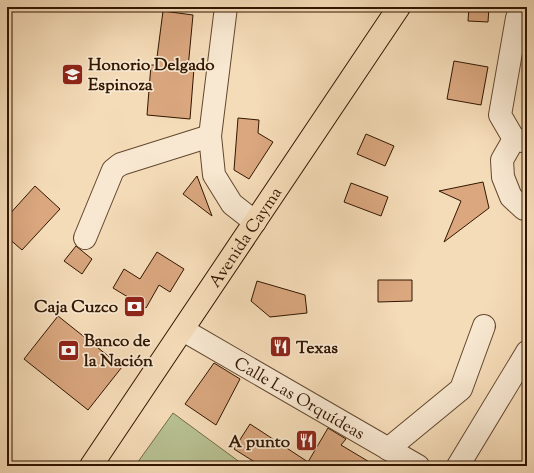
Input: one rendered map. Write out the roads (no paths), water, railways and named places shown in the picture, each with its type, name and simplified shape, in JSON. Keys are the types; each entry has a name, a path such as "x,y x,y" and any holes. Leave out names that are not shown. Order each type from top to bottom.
{"main road":[{"name":"Avenida Cayma","path":"91,466 399,7"}],"street":[{"path":"226,7 210,136 214,175 232,204 255,222"},
{"path":"520,7 500,115 521,141 502,160 503,177 511,196 524,209 527,208"},
{"path":"85,238 114,170 118,166 210,136"},
{"path":"388,449 461,389 484,326"},
{"name":"Calle Las Orquídeas","path":"183,330 418,466"},
{"path":"458,466 527,352"}],"place":[{"name":"Honorio Delgado Espinoza","path":"72,74"},
{"name":"Caja Cuzco","path":"134,306"},
{"name":"Texas","path":"281,347"},
{"name":"Banco de la Nación","path":"68,350"},
{"name":"A punto","path":"306,441"}]}
